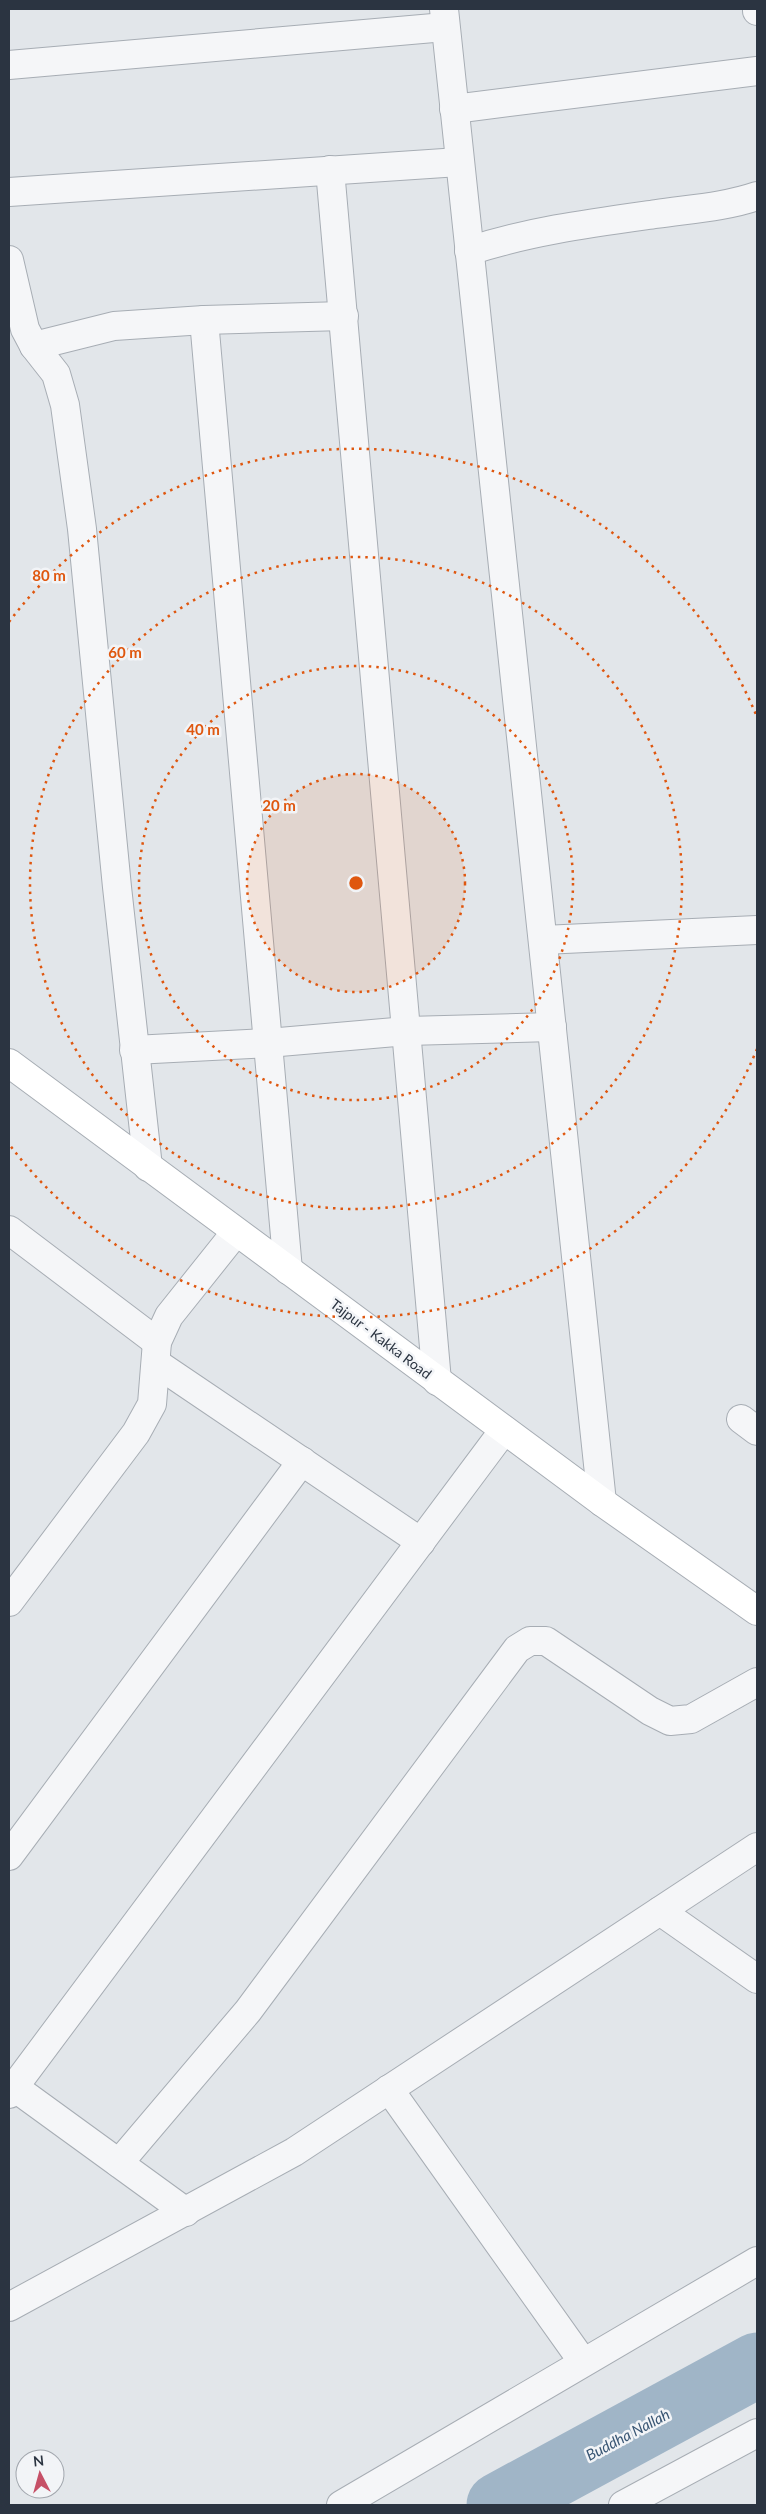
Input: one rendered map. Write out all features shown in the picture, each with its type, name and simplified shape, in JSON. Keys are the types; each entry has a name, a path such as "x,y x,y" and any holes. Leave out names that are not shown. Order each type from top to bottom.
{"street":[{"path":"9,65 444,18 602,1502"},
{"path":"454,109 757,71"},
{"path":"9,192 459,162"},
{"path":"330,170 437,1381"},
{"path":"469,251 509,238 545,230 741,202 757,196"},
{"path":"9,260 25,329 34,346 56,374 65,405 82,529 134,1050 148,1167"},
{"path":"34,346 114,326 204,320 344,316"},
{"path":"204,320 288,1270"},
{"path":"543,940 757,930"},
{"path":"134,1050 268,1043 407,1031 552,1027"},
{"name":"Tajpur - Kakka Road","path":"9,1063 602,1502 757,1611"},
{"path":"9,1230 156,1352 302,1461 421,1542"},
{"path":"9,1602 136,1433 152,1404 156,1352 169,1316 236,1232"},
{"path":"186,2212 119,2163 11,2091 504,1430"},
{"path":"9,1856 302,1461"},
{"path":"119,2163 248,2011 517,1649 530,1640 546,1641 650,1712 670,1721 691,1719 757,1682"},
{"path":"9,2307 294,2152 757,1847"},
{"path":"660,1911 757,1979"},
{"path":"389,2090 583,2362"},
{"path":"341,2505 757,2261"},
{"path":"623,2505 757,2433"}],"waterway":[{"name":"Buddha Nallah","path":"499,2505 757,2365"}]}
